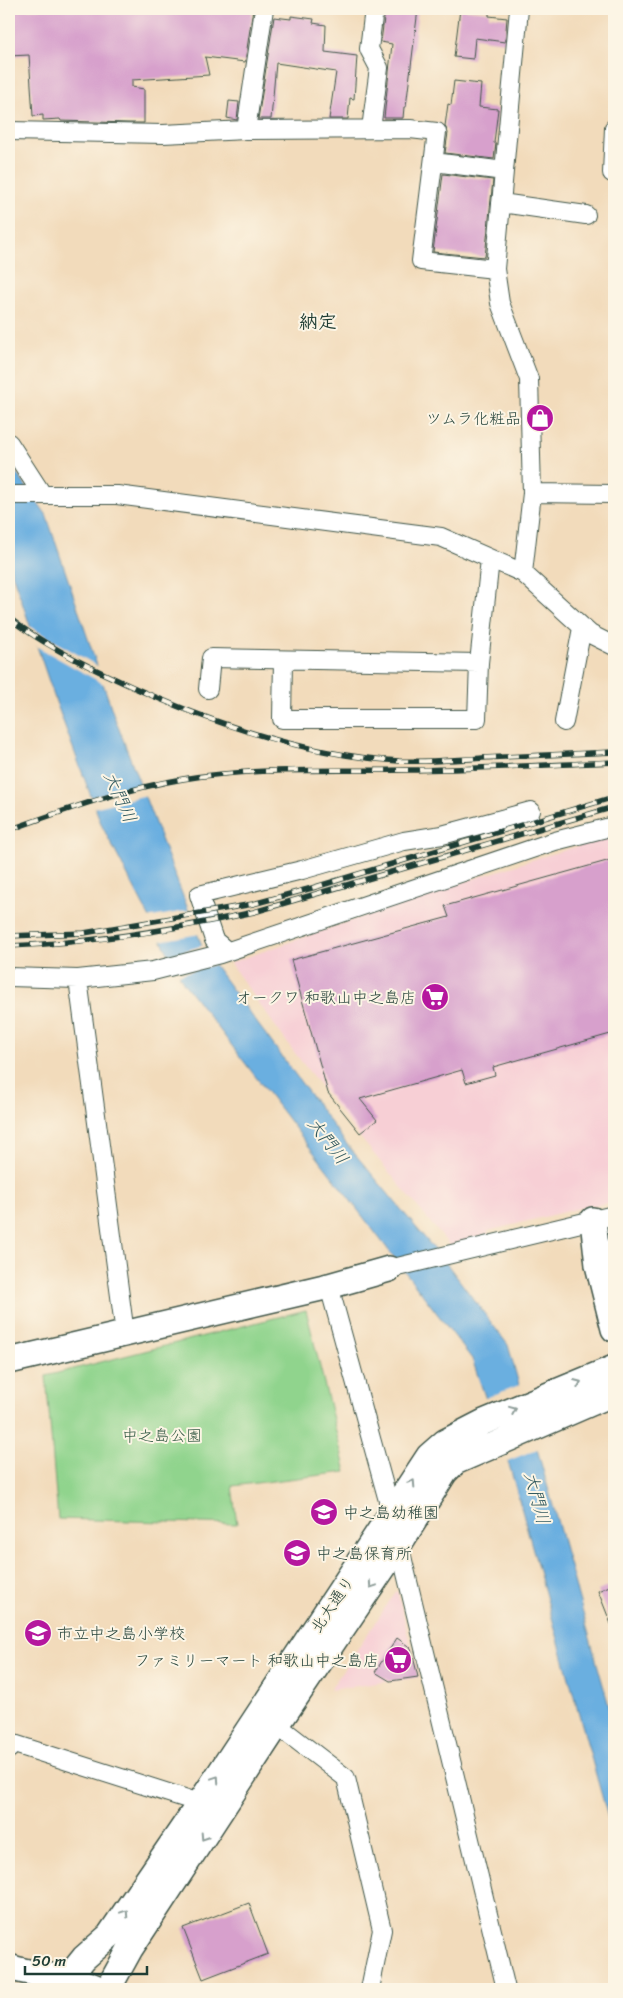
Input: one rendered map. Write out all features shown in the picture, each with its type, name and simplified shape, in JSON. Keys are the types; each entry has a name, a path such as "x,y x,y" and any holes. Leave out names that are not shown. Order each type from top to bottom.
{"street":[{"path":"246,130 264,9"},
{"path":"371,129 379,68 369,50 374,9"},
{"path":"519,9 495,269 500,303 529,379 532,493 523,572"},
{"path":"614,128 612,173 614,173"},
{"path":"9,131 163,134 246,130 410,129 437,132 421,261 495,269"},
{"path":"434,162 504,171"},
{"path":"501,203 586,215"},
{"path":"9,443 37,494"},
{"path":"532,493 614,494"},
{"path":"9,495 117,495 441,537 523,572 582,628 614,646"},
{"path":"283,660 282,719 477,718 479,663 490,558"},
{"path":"562,717 582,628"},
{"path":"208,689 211,658 479,663"},
{"path":"224,952 214,940 199,896 302,870 404,841 442,835 530,811"},
{"path":"9,977 78,979 153,971 224,952 555,841 614,826"},
{"path":"78,979 125,1334"},
{"path":"9,1361 329,1286 389,1269 604,1218 598,1265 614,1330"},
{"path":"329,1286 392,1515 506,1989"},
{"name":"北大通り","path":"101,1989 130,1949 277,1725 398,1546 445,1472 455,1462 491,1446 544,1410 614,1368"},
{"name":"北大通り","path":"56,1986 109,1936 392,1515 429,1456 445,1442 484,1422 614,1393"},
{"path":"277,1725 346,1778 382,1930 370,1989"},
{"path":"9,1749 11,1743 200,1803"},
{"path":"101,1989 96,1983 100,1958 109,1936"},
{"path":"128,1989 123,1978 130,1949"},
{"path":"15,1969 55,1972 84,1958"},
{"path":"15,1969 56,1986 101,1989"}],"shaded area":[{"path":"614,836 614,1202 580,1208 488,1231 489,1236 450,1246 359,1136 291,1048 230,963 439,890"},
{"path":"397,1590 418,1677 330,1690 383,1611"}],"green space":[{"name":"中之島公園","path":"306,1310 346,1472 232,1486 237,1524 58,1519 46,1376"}],"water":[{"name":"大門川","path":"9,463 46,514 114,716 204,951 345,1142 450,1268 508,1345 614,1724 614,1839 511,1471 472,1359 183,982 102,826 56,702 9,564"}],"pier":[{"path":"27,625 101,668 107,686 34,645"},
{"path":"143,784 147,795 93,808 89,798"},
{"path":"191,910 200,934 159,941 147,918"},
{"path":"204,945 217,964 177,975 167,956"},
{"path":"522,1384 540,1448 505,1462 483,1399"}],"building":[{"path":"253,9 245,62 205,57 209,75 132,80 132,87 144,89 144,123 129,123 61,121 60,119 43,120 43,115 33,116 29,55 9,56 9,10"},
{"path":"401,9 418,9 406,107 404,107 403,118 384,118 392,44 381,42 385,10 401,12"},
{"path":"460,9 489,12 489,16 507,18 505,42 475,38 473,59 454,57"},
{"path":"291,16 314,19 313,23 326,25 325,52 357,56 354,99 350,98 348,119 329,119 336,72 276,63 271,119 258,119 274,17 291,19"},
{"path":"454,81 481,84 479,107 498,109 494,159 445,153 448,133 445,126 448,104 451,105"},
{"path":"229,101 239,102 237,120 227,118"},
{"path":"443,174 493,180 485,257 433,252"},
{"path":"614,859 614,1033 493,1067 495,1075 466,1083 462,1070 360,1099 377,1120 360,1133 328,1093 291,960 449,917 445,906"},
{"path":"614,1584 614,1629 613,1629 598,1591"},
{"name":"ファミリーマート 和歌山中之島店","path":"397,1638 411,1648 418,1677 390,1681 375,1672"},
{"path":"249,1903 268,1954 203,1979 183,1928"}],"railway":[{"path":"9,618 36,637 79,662 157,698 223,724 258,735 328,752 363,758 399,761 441,761 614,752"},
{"path":"9,830 138,788 211,775 294,770 432,769 614,762"},
{"path":"9,936 84,933 253,904 614,797"},
{"path":"9,946 71,942 132,935 254,912 614,807"}],"place":[{"name":"ツムラ化粧品","path":"540,418"},
{"name":"オークワ 和歌山中之島店","path":"435,997"},
{"name":"中之島幼稚園","path":"324,1512"},
{"name":"中之島保育所","path":"297,1553"},
{"name":"市立中之島小学校","path":"38,1633"},
{"name":"ファミリーマート 和歌山中之島店","path":"398,1660"}],"district":[{"name":"納定","path":"318,321"}]}
